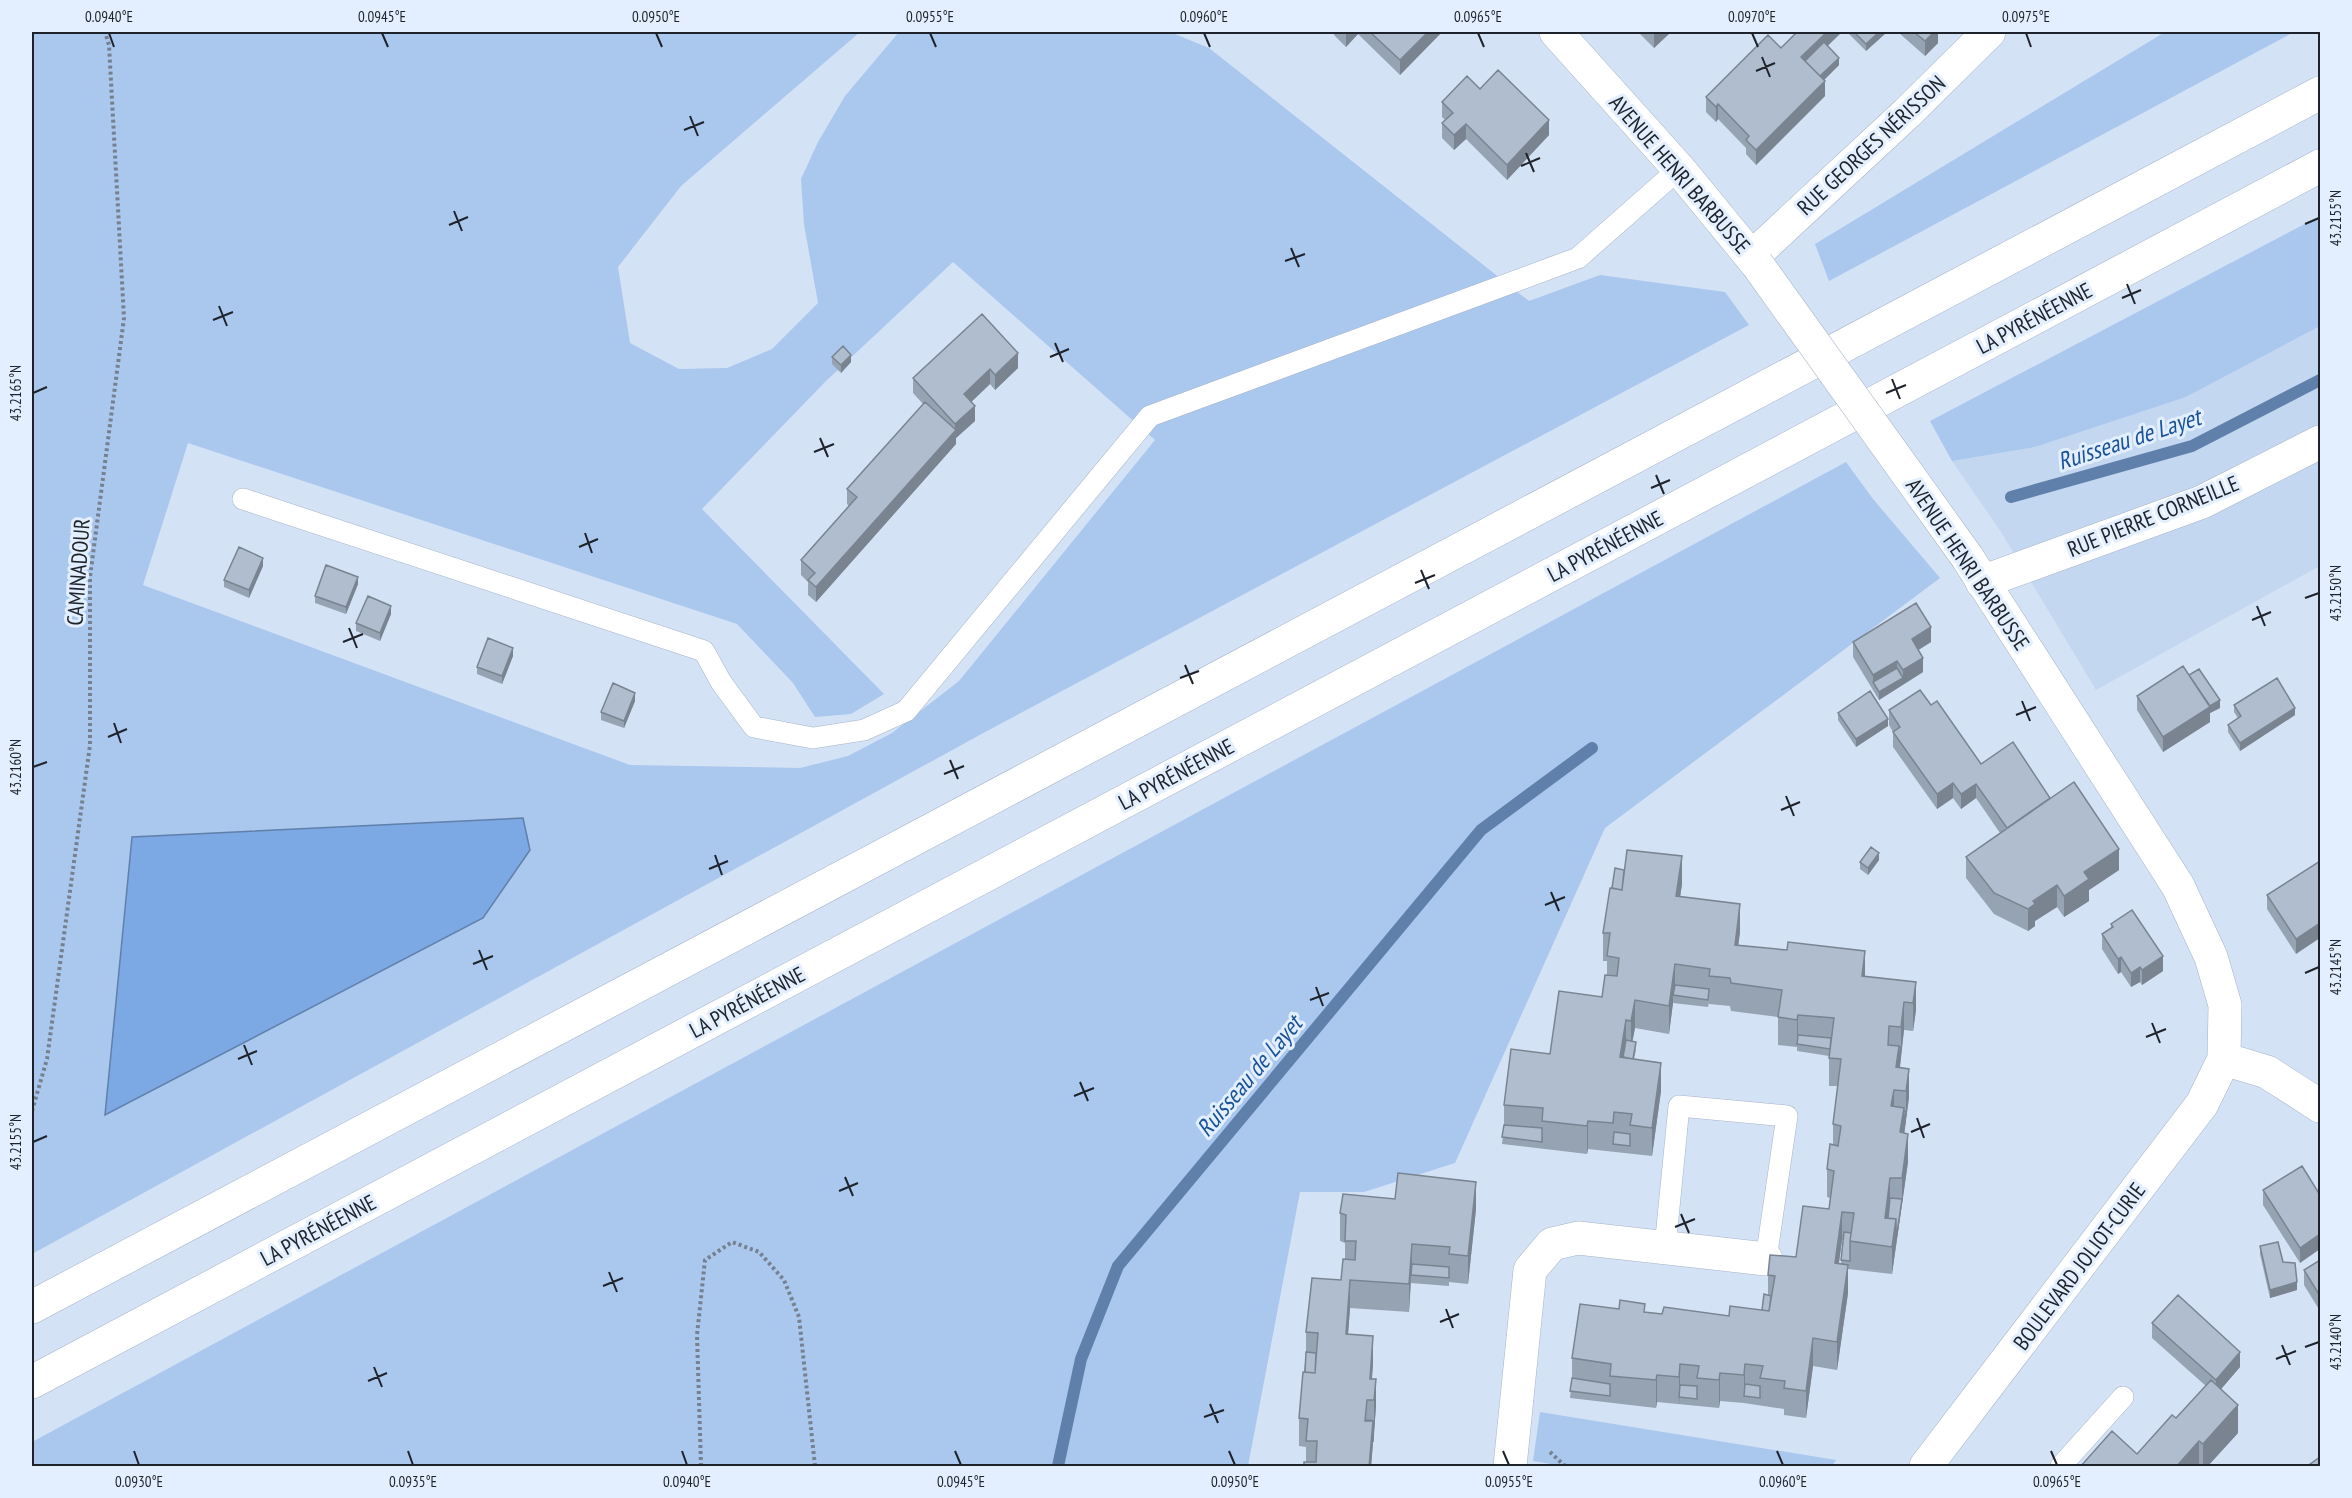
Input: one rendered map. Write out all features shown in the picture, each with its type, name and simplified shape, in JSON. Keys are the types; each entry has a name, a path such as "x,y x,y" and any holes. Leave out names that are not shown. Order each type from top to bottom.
{"main road":[{"name":"AVENUE HENRI BARBUSSE","path":"1556,32 1679,169 1754,261 1975,569 2178,886 2211,957 2225,1005 2224,1059"},
{"name":"RUE GEORGES NÉRISSON","path":"1754,261 1989,32"},
{"path":"32,1307 2320,93"},
{"name":"LA PYRÉNÉENNE","path":"32,1382 2320,166"},
{"name":"RUE PIERRE CORNEILLE","path":"1975,569 2202,502 2320,442"},
{"path":"2224,1059 2267,1072 2320,1106"},
{"name":"BOULEVARD JOLIOT-CURIE","path":"1926,1467 2202,1104 2224,1059"},
{"path":"1510,1467 1530,1270 1552,1244 1578,1238 1766,1259"}],"lane":[{"path":"243,499 704,651 721,682 754,727 813,738 864,730 906,711 1150,416 1578,258 1679,169"},
{"path":"1665,1248 1679,1106 1787,1116 1766,1259"},
{"path":"2061,1467 2123,1397"}],"path":[{"name":"CAMINADOUR","path":"32,1111 47,1059 90,745 90,577 124,318 109,45 105,32"},
{"path":"701,1467 698,1335 705,1260 732,1242 759,1251 784,1280 800,1317 815,1467"}],"shaded area":[{"path":"32,32 860,32 681,186 618,267 630,343 679,369 727,368 772,349 818,303 804,224 801,179 818,142 845,96 899,32 1170,32 1209,48 1529,301 1600,275 1725,292 1749,325 987,731 32,1254 32,696 34,680","holes":["953,262 1155,440 959,681 892,733 848,756 800,768 630,765 143,585 188,443 737,624 793,683 815,717 851,714 884,694 702,509 826,381"]},
{"path":"2165,32 2294,32 1829,281 1815,244"},
{"path":"2320,216 2320,326 2186,397 2035,447 1952,461 1930,421"},
{"path":"2320,326 2320,569 2318,567 2096,690 2001,532 1952,461 2035,447 2186,397"},
{"path":"1846,462 1873,499 1940,578 1605,828 1455,1163 1364,1192 1300,1192 1248,1466 32,1466 32,1442"},
{"path":"523,818 530,850 483,918 105,1115 132,837"},
{"path":"1540,1412 1836,1460 1832,1466 1552,1466 1533,1461"}],"building":[{"path":"1370,32 1428,32 1400,60"},
{"path":"1797,32 1827,32 1801,57 1825,81 1756,150 1746,140 1749,136 1718,104 1716,107 1706,97 1768,35 1781,48"},
{"path":"1854,32 1879,32 1866,44"},
{"path":"1914,32 1934,32 1925,41"},
{"path":"1824,42 1839,58 1820,76 1805,61"},
{"path":"1498,70 1549,120 1507,165 1466,124 1454,135 1442,123 1453,113 1442,102 1467,76 1480,89"},
{"path":"982,314 1018,353 995,375 990,369 964,394 975,406 955,424 913,378"},
{"path":"843,346 851,355 841,365 832,357"},
{"path":"925,402 956,430 816,587 808,580 815,573 801,560 857,497 847,489"},
{"path":"239,547 263,558 249,590 224,580"},
{"path":"326,565 358,577 346,607 315,596"},
{"path":"368,596 391,606 380,633 356,623"},
{"path":"1916,603 1931,627 1912,639 1923,658 1903,670 1897,661 1873,675 1853,642"},
{"path":"488,638 513,648 502,676 477,667"},
{"path":"2183,666 2210,707 2163,737 2137,696"},
{"path":"1897,668 1903,678 1879,692 1873,682"},
{"path":"2199,669 2220,700 2210,706 2189,675"},
{"path":"2277,678 2295,708 2240,743 2228,725 2241,716 2234,705"},
{"path":"613,683 635,693 624,721 601,712"},
{"path":"1920,690 1931,705 1937,701 1981,764 2013,742 2050,798 2007,828 1976,784 1961,794 1953,783 1937,794 1893,732 1900,727 1889,710"},
{"path":"1870,691 1888,719 1856,739 1838,713"},
{"path":"2074,782 2119,849 2084,872 2089,879 2064,896 2057,885 2033,901 2035,904 2028,909 1994,893 1966,857"},
{"path":"1871,847 1879,853 1868,868 1860,862"},
{"path":"1627,850 1682,856 1676,896 1740,904 1735,945 1787,950 1788,942 1865,951 1862,976 1916,982 1913,1003 1904,1002 1901,1027 1889,1026 1888,1045 1899,1046 1896,1067 1909,1069 1906,1091 1894,1090 1891,1106 1904,1108 1900,1132 1908,1134 1902,1178 1890,1178 1885,1218 1896,1219 1892,1247 1850,1241 1854,1213 1842,1212 1835,1263 1848,1265 1837,1342 1813,1338 1806,1391 1784,1388 1785,1381 1760,1378 1763,1366 1745,1364 1744,1375 1720,1373 1719,1380 1697,1378 1699,1366 1680,1364 1679,1377 1657,1375 1656,1380 1610,1376 1611,1364 1572,1358 1580,1304 1619,1309 1620,1300 1645,1304 1644,1312 1662,1314 1664,1307 1729,1316 1730,1306 1769,1311 1775,1276 1768,1275 1770,1255 1796,1257 1803,1206 1829,1209 1834,1171 1827,1169 1830,1144 1838,1146 1841,1126 1833,1124 1841,1059 1829,1058 1834,1018 1798,1015 1797,1020 1778,1017 1782,990 1731,983 1730,978 1709,976 1710,969 1675,964 1669,1006 1635,1000 1631,1021 1626,1020 1620,1057 1661,1063 1652,1128 1630,1125 1632,1114 1614,1112 1613,1123 1588,1121 1587,1126 1542,1121 1543,1108 1504,1105 1511,1049 1550,1054 1559,991 1602,997 1605,975 1617,976 1619,958 1607,956 1610,933 1603,933 1610,888 1622,890"},
{"path":"2320,861 2320,923 2296,939 2267,895"},
{"path":"1615,868 1624,870 1622,890 1612,888"},
{"path":"2132,910 2163,956 2142,970 2140,967 2131,973 2121,957 2118,959 2102,934 2113,927 2111,924"},
{"path":"1675,985 1709,989 1708,1000 1673,995"},
{"path":"1798,1035 1831,1038 1830,1049 1797,1044"},
{"path":"1626,1040 1636,1042 1633,1059 1623,1057"},
{"path":"1504,1125 1542,1128 1542,1142 1502,1137"},
{"path":"1614,1132 1630,1134 1630,1146 1613,1144"},
{"path":"2302,1166 2320,1195 2320,1234 2300,1248 2263,1190"},
{"path":"1398,1173 1476,1182 1468,1256 1449,1254 1450,1247 1412,1244 1409,1284 1350,1280 1346,1334 1373,1336 1370,1379 1376,1379 1374,1400 1367,1400 1365,1421 1373,1421 1369,1467 1304,1467 1304,1462 1316,1462 1317,1441 1306,1441 1308,1419 1299,1418 1303,1372 1315,1373 1318,1333 1306,1332 1312,1278 1341,1280 1343,1259 1355,1260 1356,1241 1345,1241 1346,1215 1340,1213 1343,1194 1395,1199"},
{"path":"1890,1198 1902,1199 1896,1240 1896,1219 1888,1218"},
{"path":"1844,1232 1851,1233 1850,1261 1841,1260"},
{"path":"2278,1242 2283,1262 2295,1263 2297,1282 2270,1290 2260,1246"},
{"path":"2320,1260 2320,1296 2304,1270"},
{"path":"1412,1264 1449,1267 1449,1278 1411,1275"},
{"path":"1764,1294 1771,1296 1769,1311 1762,1310"},
{"path":"2178,1295 2240,1352 2216,1380 2152,1323"},
{"path":"1306,1352 1316,1353 1315,1373 1305,1372"},
{"path":"1572,1378 1610,1384 1610,1396 1570,1391"},
{"path":"2211,1380 2238,1405 2203,1444 2199,1441 2176,1467 2080,1467 2112,1431 2137,1454 2172,1415 2176,1418"},
{"path":"1745,1384 1760,1386 1760,1398 1744,1396"},
{"path":"1680,1385 1697,1386 1697,1399 1679,1397"},
{"path":"2320,1457 2320,1467 2306,1467"}],"waterway":[{"name":"Ruisseau de Layet","path":"2011,497 2192,446 2320,380"},
{"name":"Ruisseau de Layet","path":"1058,1466 1081,1359 1118,1266 1481,830 1592,748"}]}
